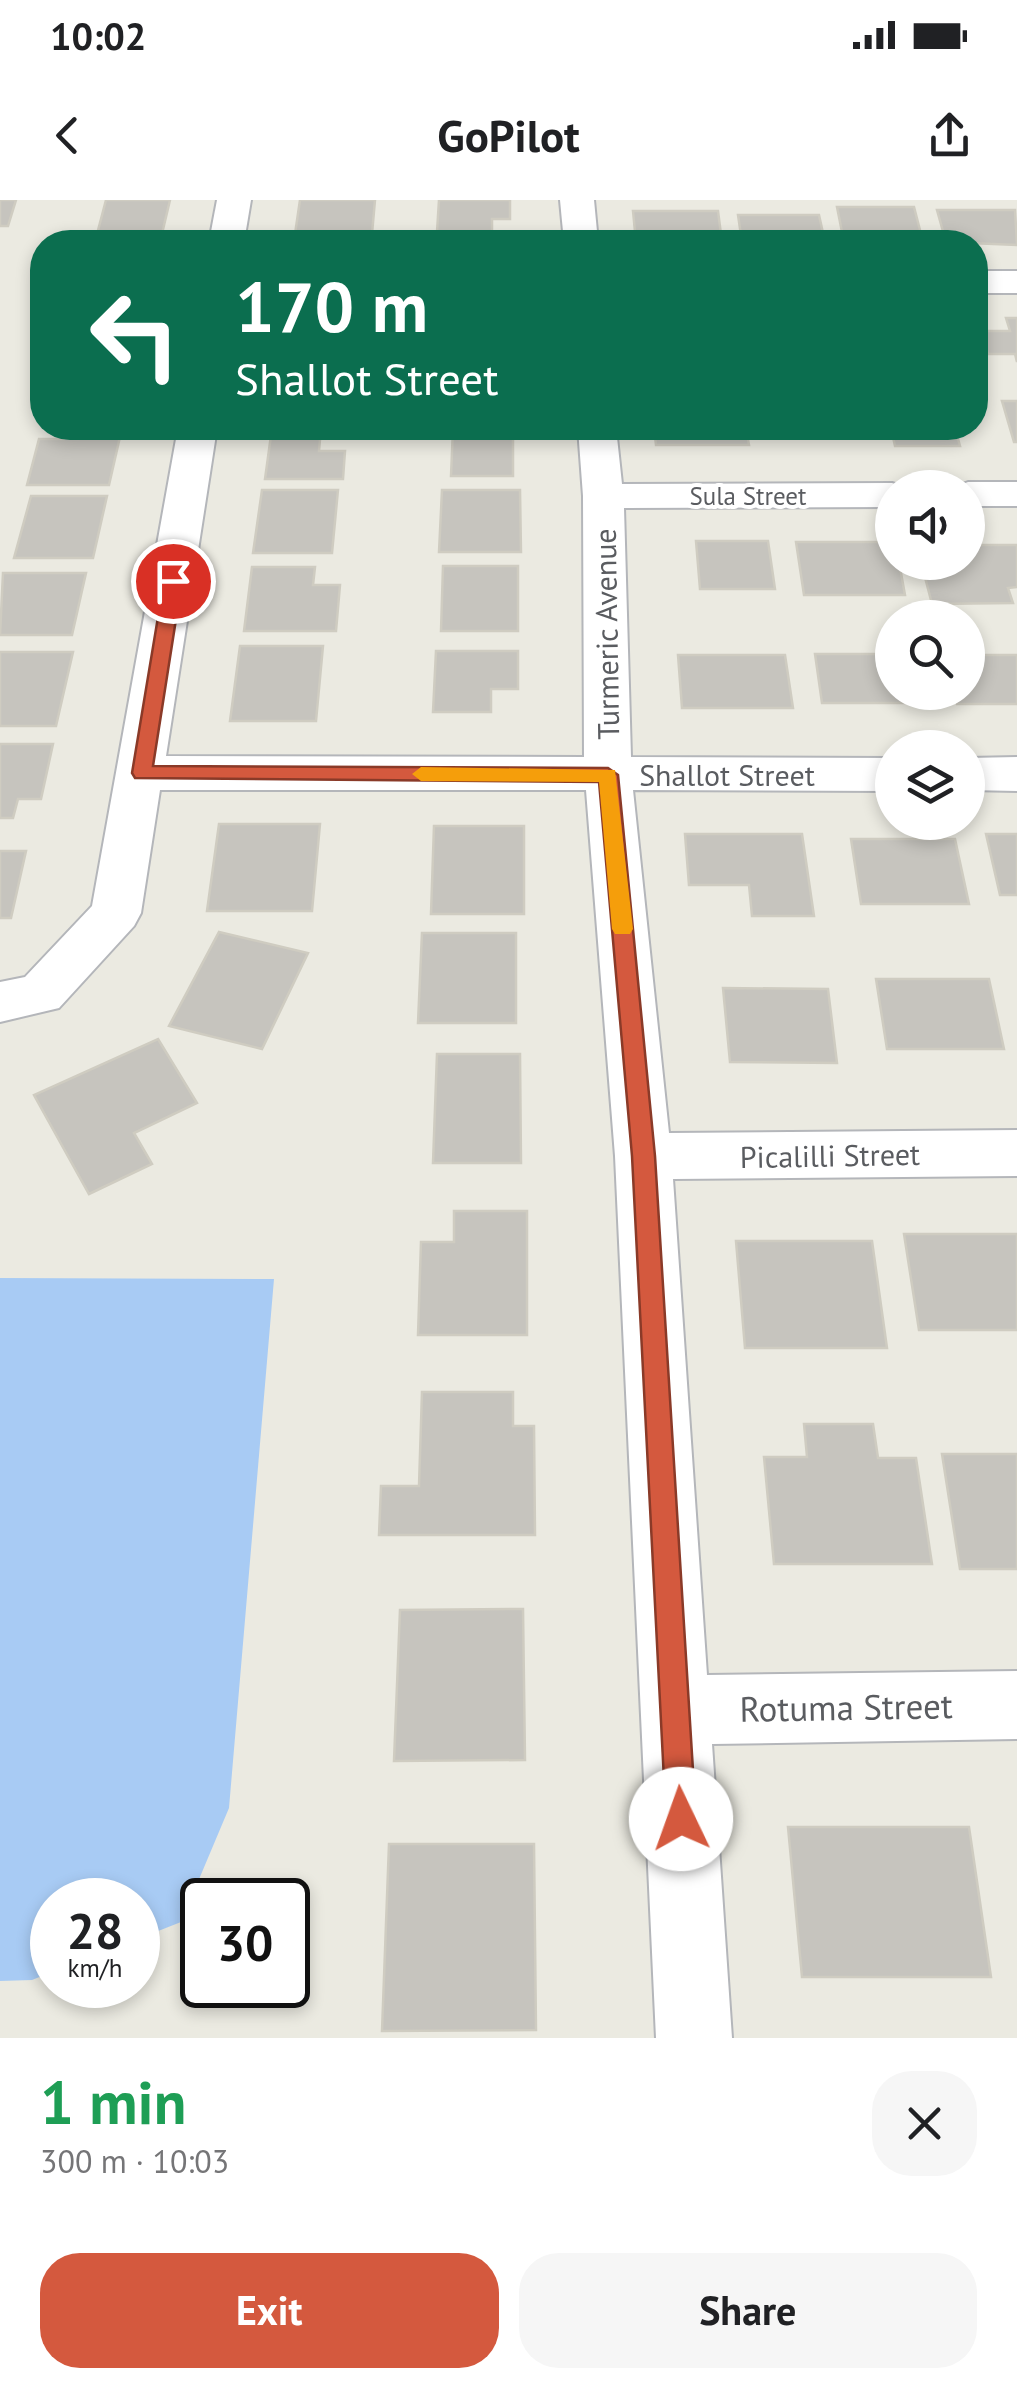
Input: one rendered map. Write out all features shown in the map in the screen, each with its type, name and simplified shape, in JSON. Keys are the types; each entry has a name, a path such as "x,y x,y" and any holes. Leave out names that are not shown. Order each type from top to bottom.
{"street":[{"path":"229,230 234,200"},
{"path":"577,200 580,230"},
{"path":"988,282 1017,282"},
{"path":"0,1002 40,994 116,914 195,440"},
{"name":"Turmeric Avenue","path":"598,440 603,496 608,775 643,1156 694,2038"},
{"path":"985,494 1017,494"},
{"name":"Sula Street","path":"603,496 875,495"},
{"name":"Shallot Street","path":"142,773 875,774"},
{"path":"985,774 1017,774"},
{"name":"Picalilli Street","path":"643,1156 1017,1153"},
{"name":"Rotuma Street","path":"675,1710 1017,1705"}],"water":[{"path":"0,1278 274,1279 229,1808 200,1878 180,1878 180,1922 160,1930 160,1878 30,1878 30,1980 0,1981"}],"building":[{"path":"0,200 16,200 8,226 0,226"},
{"path":"106,200 170,200 163,230 98,230"},
{"path":"300,200 375,200 372,230 296,230"},
{"path":"439,200 510,200 510,219 492,219 492,230 437,230"},
{"path":"837,207 914,207 920,230 842,230"},
{"path":"937,210 1015,210 1017,245 988,244 988,230 943,230"},
{"path":"633,211 718,211 720,230 635,230"},
{"path":"738,215 819,215 822,230 740,230"},
{"path":"1006,318 1017,318 1017,362 1015,354 988,354 988,331 1010,331"},
{"path":"1002,401 1017,401 1017,442 1014,442"},
{"path":"39,440 119,440 109,485 27,485"},
{"path":"270,440 320,440 319,451 345,451 343,479 265,479"},
{"path":"452,440 513,440 513,476 451,476"},
{"path":"655,440 748,440 749,445 656,445"},
{"path":"894,440 958,440 960,446 895,446"},
{"path":"262,490 338,490 332,553 253,553"},
{"path":"442,490 520,490 521,552 439,552"},
{"path":"31,496 107,496 93,558 14,558"},
{"path":"696,541 768,541 775,589 700,589"},
{"path":"796,542 875,542 875,580 902,580 905,595 804,595"},
{"path":"985,545 1017,545 1017,587 1008,588 1013,603 931,600 926,580 985,580"},
{"path":"443,566 518,566 518,631 441,631"},
{"path":"252,567 315,567 313,585 340,585 336,631 244,631"},
{"path":"3,573 86,573 72,635 0,635"},
{"path":"240,646 323,646 316,721 230,721"},
{"path":"436,651 518,651 518,689 491,689 491,712 433,712"},
{"path":"0,652 73,652 56,726 0,726"},
{"path":"815,654 875,654 875,703 822,703"},
{"path":"678,655 785,655 793,708 682,708"},
{"path":"985,655 1017,655 1017,704 985,704"},
{"path":"0,744 53,744 41,799 18,799 13,818 0,818"},
{"path":"219,824 320,824 312,911 207,911"},
{"path":"434,826 524,826 524,914 431,914"},
{"path":"685,834 802,834 814,916 752,916 749,885 689,885"},
{"path":"986,834 1017,834 1017,895 1000,895"},
{"path":"851,839 955,840 969,904 861,904"},
{"path":"0,851 26,851 11,918 0,918"},
{"path":"219,932 308,953 262,1049 169,1026"},
{"path":"422,933 516,933 516,1023 418,1023"},
{"path":"876,979 989,979 1004,1049 887,1049"},
{"path":"723,988 828,989 837,1063 730,1062"},
{"path":"158,1039 197,1103 134,1133 152,1164 89,1194 34,1095"},
{"path":"437,1054 520,1054 521,1163 433,1163"},
{"path":"454,1211 527,1211 527,1335 418,1335 421,1242 454,1242"},
{"path":"904,1234 1017,1234 1017,1330 919,1330"},
{"path":"736,1241 872,1241 887,1348 745,1348"},
{"path":"422,1392 513,1392 513,1426 534,1426 535,1535 379,1535 381,1486 419,1486"},
{"path":"804,1424 873,1424 878,1458 916,1458 932,1564 774,1564 764,1457 807,1457"},
{"path":"942,1454 1017,1454 1017,1569 960,1569"},
{"path":"523,1609 525,1760 394,1761 400,1610"},
{"path":"788,1827 969,1827 991,1977 802,1977"},
{"path":"389,1844 534,1844 536,2030 382,2031"}],"slow traffic":[{"path":"421,774 608,775 623,929"}],"route":[{"path":"173,581 142,773 608,775 643,1156 681,1819"}]}
